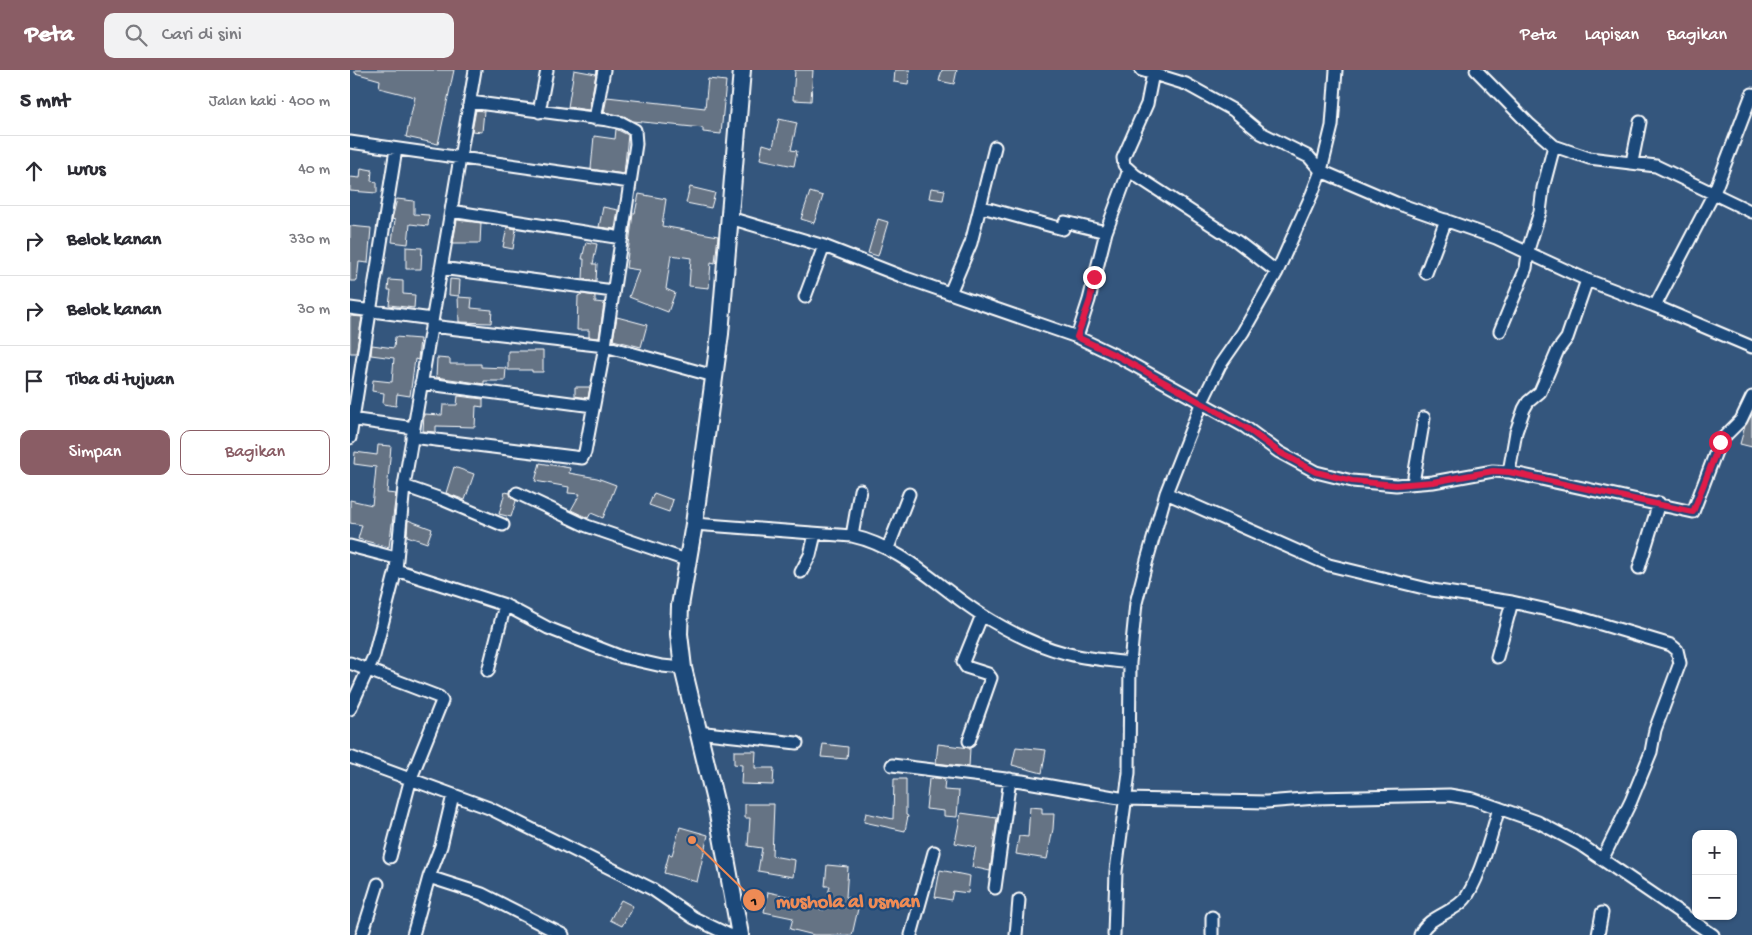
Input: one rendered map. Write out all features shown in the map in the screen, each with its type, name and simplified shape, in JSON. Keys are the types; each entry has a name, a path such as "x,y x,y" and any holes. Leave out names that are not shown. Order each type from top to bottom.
{"main road":[{"path":"740,935 718,809 683,668 678,634 680,606 689,561 714,376 730,218 742,70"}],"street":[{"path":"350,709 378,640 396,564 404,486 476,70"},
{"path":"539,112 547,70"},
{"path":"596,119 604,70"},
{"path":"1141,70 1186,84 1233,110 1261,133 1309,157 1321,171 1496,238 1587,280 1752,347"},
{"path":"1114,935 1116,871 1129,773 1130,663 1136,604 1166,493 1201,404 1220,366 1243,332 1277,272 1301,221 1321,171 1332,126 1336,70"},
{"path":"1476,70 1530,125 1554,146 1589,158 1656,166 1752,212"},
{"path":"1154,73 1147,104 1123,158 1124,165 1238,242 1277,272"},
{"path":"1655,306 1714,193 1752,94"},
{"path":"351,420 578,459 582,458 585,452 605,346 637,135 635,130 622,123 470,102"},
{"path":"1632,162 1640,122"},
{"path":"350,142 630,182"},
{"path":"1500,331 1526,268 1554,146"},
{"path":"950,292 971,243 982,207 995,147"},
{"path":"350,438 351,420 396,149"},
{"path":"1077,337 1090,300 1106,232 1129,170"},
{"path":"982,207 1063,229 1065,222 1106,232"},
{"path":"451,211 622,238"},
{"path":"730,218 824,246 1077,337 1119,357 1245,427 1279,452 1316,472 1352,481 1376,484 1413,483 1459,478 1493,471 1509,472 1659,503 1693,512 1720,442 1741,420 1752,397"},
{"path":"1426,272 1446,220"},
{"path":"805,297 824,246"},
{"path":"441,268 613,291"},
{"path":"1509,472 1516,432 1524,410 1528,402 1540,392 1558,350 1567,338 1587,280"},
{"path":"350,308 432,322 605,346 714,376"},
{"path":"421,383 594,406"},
{"path":"1413,483 1424,418"},
{"path":"404,486 444,500 503,525"},
{"path":"852,536 860,490"},
{"path":"517,493 587,526 689,561"},
{"path":"1166,493 1328,565 1432,590 1512,602 1574,616 1671,645 1679,656 1680,663 1655,730 1650,752 1631,801 1603,858"},
{"path":"888,548 909,494"},
{"path":"1639,568 1659,503"},
{"path":"694,524 852,536 872,540 888,548 982,615 1042,646 1058,651 1130,663"},
{"path":"801,572 810,555 815,534"},
{"path":"350,546 505,605 548,628 622,657 662,666 683,668"},
{"path":"1497,657 1512,602"},
{"path":"488,670 505,605"},
{"path":"969,741 991,678 988,674 966,667 963,662 982,615"},
{"path":"350,663 439,697 442,701 411,778 390,857"},
{"path":"698,732 797,743"},
{"path":"350,757 489,808 591,856 652,888 694,918 729,935"},
{"path":"892,765 1010,779 1125,799 1266,802 1316,798 1449,795 1487,802 1538,822 1603,858 1664,903 1714,935"},
{"path":"995,888 1010,779"},
{"path":"413,935 429,877 441,846 453,795"},
{"path":"1420,935 1428,924 1459,905 1467,896 1490,840 1499,808"},
{"path":"911,935 934,852"},
{"path":"429,877 482,894 563,935"},
{"path":"362,935 378,884"},
{"path":"1016,935 1019,900"},
{"path":"1598,935 1602,913"},
{"path":"1212,917 1212,935"}],"building":[{"path":"355,70 454,70 438,144 406,137 415,97 379,88 380,80 355,73"},
{"path":"574,70 596,74 589,110 568,107"},
{"path":"795,70 813,70 811,101 793,100"},
{"path":"895,70 910,70 908,84 894,82"},
{"path":"942,70 957,70 954,84 939,81"},
{"path":"708,79 726,81 721,134 703,132 703,128 633,121 624,116 604,112 607,97 705,108"},
{"path":"476,110 484,111 482,132 472,131"},
{"path":"779,119 797,123 791,150 797,151 794,166 760,159 763,144 773,147"},
{"path":"616,129 628,135 624,174 591,169 594,136 615,139"},
{"path":"361,168 372,170 371,181 377,182 377,193 350,191 350,177 360,178"},
{"path":"690,187 715,193 711,208 686,203"},
{"path":"931,188 945,190 943,200 929,198"},
{"path":"810,192 823,196 814,223 801,219"},
{"path":"639,194 666,199 662,226 718,236 715,263 711,262 709,288 689,286 691,258 671,255 666,289 675,293 668,312 629,297 639,270 626,268 633,213 635,213"},
{"path":"397,199 414,201 414,214 429,215 428,226 410,224 408,244 392,242 395,220 392,219"},
{"path":"603,207 618,210 615,229 599,227"},
{"path":"878,219 888,222 878,256 868,253"},
{"path":"457,220 481,223 480,243 453,243"},
{"path":"350,226 371,228 368,263 359,262 357,281 350,281"},
{"path":"507,227 516,229 513,249 503,247"},
{"path":"586,242 597,244 593,264 597,264 596,281 583,279 584,259 582,259"},
{"path":"406,247 422,248 421,269 406,269"},
{"path":"450,279 460,280 459,296 449,295"},
{"path":"389,280 403,281 403,294 415,295 414,308 389,305 391,290 388,290"},
{"path":"582,294 595,296 595,302 604,303 599,338 589,337 589,330 577,330 578,296"},
{"path":"458,297 472,298 471,308 492,310 491,323 459,322"},
{"path":"350,316 362,317 356,353 350,353"},
{"path":"617,317 647,325 641,347 613,340"},
{"path":"395,337 420,339 418,360 415,359 410,396 397,394 396,406 383,404 384,393 372,391 373,380 392,382 394,358 371,355 372,345 394,348"},
{"path":"508,351 543,351 543,372 508,370"},
{"path":"437,358 450,359 450,364 481,364 481,367 506,368 505,381 484,381 484,384 436,377"},
{"path":"575,387 590,387 588,398 575,396"},
{"path":"458,396 483,399 483,407 476,406 475,427 436,426 436,432 423,431 424,414 442,415 443,405 457,405"},
{"path":"1752,414 1752,447 1740,444 1745,426"},
{"path":"378,445 391,446 387,493 396,494 389,547 358,539 362,525 350,523 350,500 372,505 376,467 354,464 355,452 377,455"},
{"path":"540,463 570,468 569,473 597,478 616,485 603,518 591,513 588,518 571,510 580,494 568,493 569,487 535,481"},
{"path":"454,467 474,474 465,500 446,493"},
{"path":"505,492 510,493 516,501 511,517 499,514"},
{"path":"654,493 673,500 669,512 649,505"},
{"path":"408,520 432,529 427,543 407,536"},
{"path":"823,744 848,747 847,759 821,757"},
{"path":"938,744 970,748 969,767 936,763"},
{"path":"1016,747 1046,750 1042,773 1012,765"},
{"path":"734,751 756,751 755,768 774,768 773,785 741,784 742,765 734,764"},
{"path":"894,779 906,779 906,815 908,816 905,831 864,822 866,813 893,819"},
{"path":"929,779 945,779 944,790 959,791 957,817 944,816 944,811 926,809"},
{"path":"745,804 774,804 772,856 795,860 793,877 758,871 762,848 748,846 750,818 745,818"},
{"path":"1030,807 1042,808 1042,814 1054,814 1047,859 1016,854 1019,836 1028,837"},
{"path":"961,813 997,818 990,871 972,867 976,847 955,843"},
{"path":"680,827 708,835 697,882 664,873 669,854 672,855"},
{"path":"827,865 848,867 846,897 860,900 852,935 814,935 790,929 793,918 764,912 768,892 796,898 794,904 824,910 830,886 825,886"},
{"path":"940,870 970,876 968,893 953,891 951,900 935,897"},
{"path":"621,900 633,906 622,926 610,920"}],"place":[{"name":"mushola al usman","path":"692,840"}],"route":[{"path":"1094,277 1090,300 1077,337 1119,357 1245,427 1279,452 1316,472 1352,481 1396,485 1433,482 1493,471 1509,472 1537,476 1693,512 1720,442"}]}
